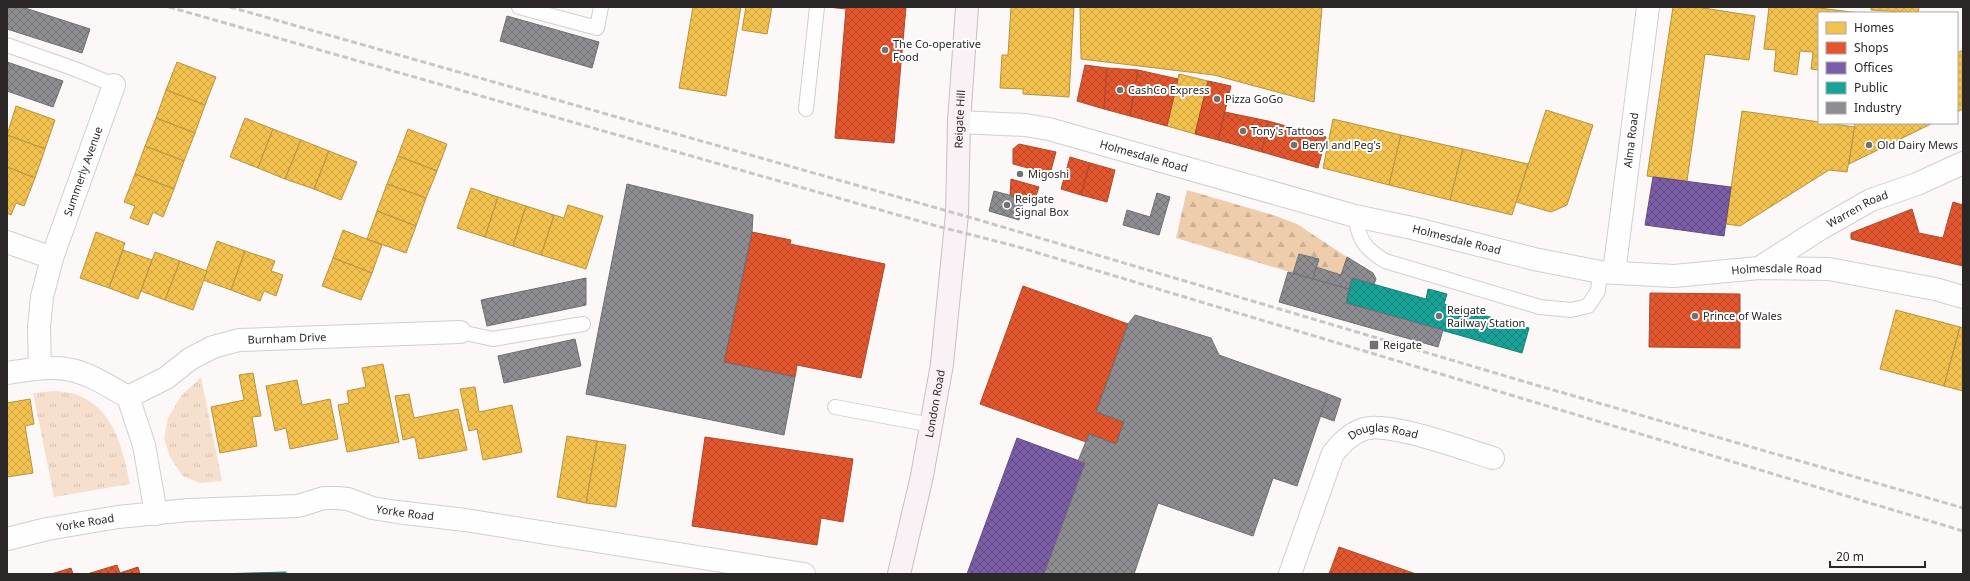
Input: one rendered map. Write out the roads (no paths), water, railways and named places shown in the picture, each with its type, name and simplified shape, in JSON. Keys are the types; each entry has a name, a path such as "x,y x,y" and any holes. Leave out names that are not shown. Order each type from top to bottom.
{"main road":[{"name":"Reigate Hill","path":"956,231 959,122 967,7"},
{"name":"London Road","path":"899,574 932,425 942,364 956,231"}],"street":[{"name":"Alma Road","path":"1607,273 1648,7"},
{"name":"Summerly Avenue","path":"40,368 39,327 42,297 52,258 114,85"},
{"name":"Holmesdale Road","path":"959,122 1025,125 1049,129 1355,216 1412,228 1534,259 1607,273 1674,276 1759,268 1829,269 1934,289 1963,297"},
{"name":"Warren Road","path":"1759,268 1820,229 1871,200 1917,184 1963,163"},
{"path":"7,242 52,258"},
{"name":"Burnham Drive","path":"128,397 166,378 190,359 213,347 239,340 460,332"},
{"path":"7,372 40,368 72,369 95,378 128,397 144,445 156,514"},
{"name":"Douglas Road","path":"1290,574 1333,453 1345,440 1365,428 1387,428 1431,438 1493,458"},
{"name":"Yorke Road","path":"7,539 47,529 118,517 188,510 298,506 324,498 337,498 372,508 396,512 465,520 804,574"}],"lane":[{"path":"519,7 597,28 601,7"},
{"path":"806,109 817,7"},
{"path":"7,45 75,69 114,85"},
{"path":"1355,216 1357,232 1368,251 1384,261 1540,307 1571,310 1588,306 1598,292 1607,273"},
{"path":"460,332 493,339 583,324"},
{"path":"835,407 932,425"}],"railway":[{"path":"169,7 933,225 1015,246 1963,531"},
{"path":"230,7 979,220 1529,383 1963,508"}],"place":[{"name":"The Co-operative Food","path":"885,50"},
{"name":"CashCo Express","path":"1120,90"},
{"name":"Pizza GoGo","path":"1217,99"},
{"name":"Tony's Tattoos","path":"1243,131"},
{"name":"Beryl and Peg's","path":"1294,145"},
{"name":"Old Dairy Mews","path":"1869,145"},
{"name":"Migoshi","path":"1020,174"},
{"name":"Reigate Signal Box","path":"1007,205"},
{"name":"Reigate Railway Station","path":"1439,316"},
{"name":"Prince of Wales","path":"1695,316"},
{"name":"Reigate","path":"1374,345"}]}
